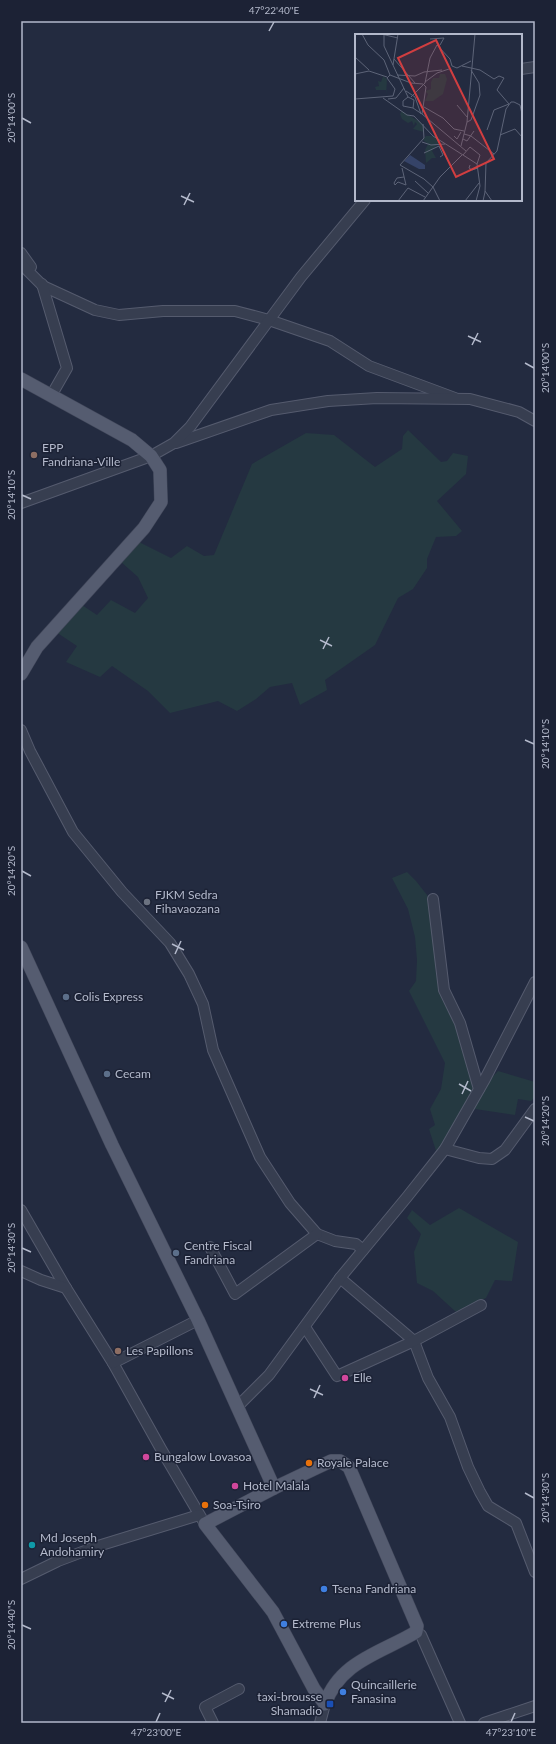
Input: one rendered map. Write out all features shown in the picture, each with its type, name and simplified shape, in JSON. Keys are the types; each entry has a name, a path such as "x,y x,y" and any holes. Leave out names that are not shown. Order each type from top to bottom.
{"main road":[{"path":"21,380 132,440 151,456 160,470 160,502 144,528 37,647 21,674"},
{"path":"21,947 112,1145 198,1320 274,1488"},
{"path":"331,1461 340,1461 349,1467 416,1626 416,1632 366,1657 352,1667 330,1691 325,1704 314,1689 273,1612 202,1519 274,1488 331,1461"}],"street":[{"path":"522,69 535,67"},
{"path":"174,443 190,427 301,277 364,201"},
{"path":"21,253 43,286 67,368 51,396"},
{"path":"21,264 43,286 95,310 119,315 163,310 235,311 269,320 330,341 369,366 455,398"},
{"path":"21,503 151,456 174,443 271,410 342,400 377,398 455,398 470,399 519,412 535,421"},
{"path":"21,730 30,751 73,832 122,892 170,943 189,974 203,1004 213,1050 260,1157 290,1203 317,1234 335,1241 356,1244 363,1250"},
{"path":"433,899 444,990 460,1023 479,1090"},
{"path":"238,1406 269,1375 340,1278 445,1148 479,1090 535,982"},
{"path":"445,1148 479,1158 492,1159 504,1150 535,1109"},
{"path":"21,1210 66,1288 113,1363 202,1519 98,1546 58,1561 21,1579"},
{"path":"210,1247 235,1294 317,1234"},
{"path":"21,1271 41,1280 66,1288"},
{"path":"21,1278 41,1280"},
{"path":"340,1278 414,1341 428,1378 450,1417 468,1466 480,1492 488,1506 516,1524 535,1572"},
{"path":"305,1327 337,1376 414,1341 481,1306"},
{"path":"113,1363 198,1320"},
{"path":"416,1632 420,1636 460,1723"},
{"path":"213,1723 205,1707 239,1689"},
{"path":"320,1723 325,1704"},
{"path":"484,1723 535,1706"}],"shaded area":[{"path":"408,430 441,462 447,461 453,453 468,456 466,474 437,501 462,531 456,536 436,537 427,559 427,568 413,589 398,598 375,645 325,680 327,690 300,705 292,683 270,687 256,699 237,711 218,701 170,713 148,691 112,666 100,677 66,662 77,646 56,632 82,605 97,615 111,600 135,613 148,598 138,577 121,562 139,542 171,558 187,546 204,556 214,555 252,464 306,433 334,435 375,467 402,449 403,436"},
{"path":"407,872 431,900 436,975 456,1013 480,1090 498,1071 535,1082 535,1097 531,1101 518,1099 515,1115 475,1109 436,1151 429,1129 435,1125 430,1109 441,1089 445,1063 409,991 416,981 417,960 415,937 408,909 392,878"},
{"path":"459,1208 518,1242 512,1281 495,1280 486,1298 456,1312 433,1291 417,1283 414,1252 421,1234 407,1218 412,1210 430,1225"}],"place":[{"name":"EPP Fandriana-Ville","path":"34,455"},
{"name":"FJKM Sedra Fihavaozana","path":"147,902"},
{"name":"Colis Express","path":"66,997"},
{"name":"Cecam","path":"107,1074"},
{"name":"Centre Fiscal Fandriana","path":"176,1253"},
{"name":"Les Papillons","path":"118,1351"},
{"name":"Elle","path":"345,1378"},
{"name":"Bungalow Lovasoa","path":"146,1457"},
{"name":"Royale Palace","path":"309,1463"},
{"name":"Hotel Malala","path":"235,1486"},
{"name":"Soa-Tsiro","path":"205,1505"},
{"name":"Md Joseph Andohamiry","path":"32,1545"},
{"name":"Tsena Fandriana","path":"324,1589"},
{"name":"Extreme Plus","path":"284,1624"},
{"name":"Quincaillerie Fanasina","path":"343,1692"},
{"name":"taxi-brousse Shamadio","path":"330,1704"}]}
